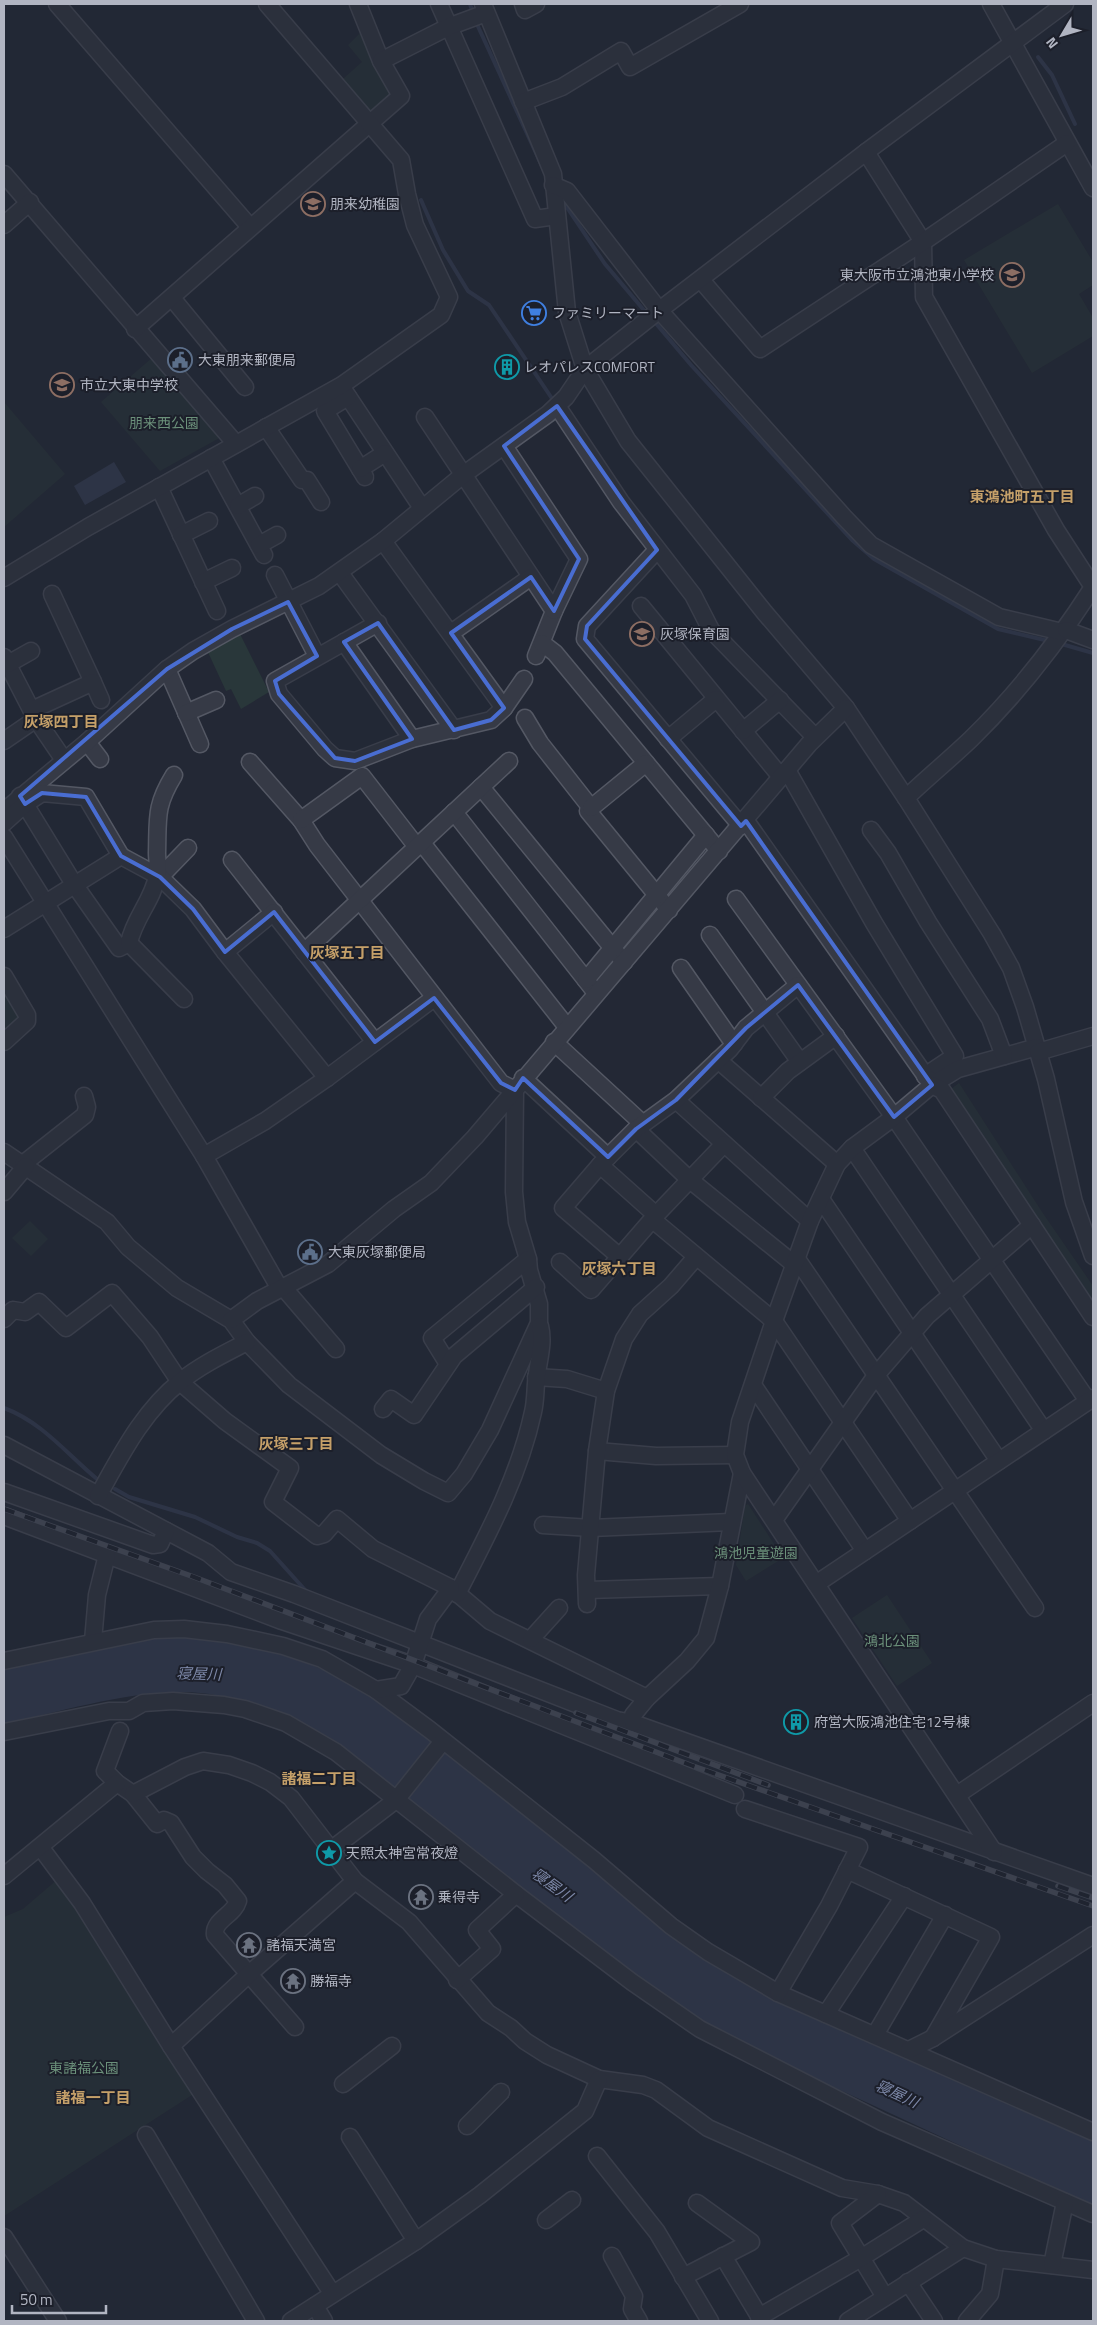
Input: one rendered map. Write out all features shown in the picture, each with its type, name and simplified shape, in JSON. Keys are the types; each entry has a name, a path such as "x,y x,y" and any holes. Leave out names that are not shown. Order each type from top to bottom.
{"street":[{"path":"57,4 250,226"},
{"path":"267,4 370,121 401,160 415,225 449,297 442,315 344,392 325,411 363,473 385,452"},
{"path":"135,329 172,298 250,226 401,96 381,61 358,4"},
{"path":"439,4 535,219 556,216"},
{"path":"523,4 526,10 536,4"},
{"path":"523,102 562,87 621,51 630,67 740,4"},
{"path":"991,4 1093,188"},
{"path":"4,823 23,800 64,760 87,742 167,669 224,634 319,586 340,573 383,541 463,474 557,406 566,397 585,369 658,311 866,152 1065,4"},
{"path":"381,61 484,10 553,174 566,312 585,369 628,441 765,613 846,708 906,798 992,934 1011,968 1038,1049 1074,1202 1093,1256"},
{"path":"701,280 760,349 923,242 1067,143"},
{"path":"866,152 923,242 924,298 1056,530 1093,587 1062,633 972,738 906,798"},
{"path":"4,174 30,202 135,329 236,444"},
{"path":"553,185 567,190 658,311 844,518 872,545 999,617 1093,640"},
{"path":"4,226 30,202"},
{"path":"172,298 245,387"},
{"path":"4,578 158,487 266,427 344,392"},
{"path":"344,392 422,508"},
{"path":"557,406 621,502 656,550 693,595 711,630 815,737"},
{"path":"425,417 554,610"},
{"path":"266,427 302,480 307,480 321,502"},
{"path":"504,446 580,559 554,610 544,651 646,763 719,851"},
{"path":"211,458 262,550 277,536"},
{"path":"158,487 217,611"},
{"path":"238,506 255,496"},
{"path":"181,535 209,521"},
{"path":"383,541 504,708"},
{"path":"656,550 587,626 585,639 668,739 743,823 929,1081 942,1090 1093,1317"},
{"path":"204,582 232,568"},
{"path":"340,573 454,730"},
{"path":"275,575 317,656"},
{"path":"451,633 531,577"},
{"path":"52,594 101,700"},
{"path":"640,606 743,731 784,774 955,1056 894,1117 852,1148 837,1164 810,1221 774,1321 740,1422 734,1456 742,1473 994,1852"},
{"path":"378,623 317,656 275,682 279,694 325,750 335,758 354,761 412,739 490,720 504,708 524,679"},
{"path":"344,642 412,739"},
{"path":"31,651 6,660 10,682 64,760"},
{"path":"167,669 200,744"},
{"path":"4,742 34,715 93,682"},
{"path":"668,739 716,699"},
{"path":"186,712 216,700"},
{"path":"743,731 780,700"},
{"path":"231,1320 257,1301 328,1264 394,1209 430,1183 475,1137 815,737 846,708"},
{"path":"525,718 540,743 591,808"},
{"path":"87,742 100,759"},
{"path":"304,952 508,761"},
{"path":"250,762 301,820 317,845 500,1083 519,1084 604,1161 654,1218 696,1257 774,1321 844,1421 910,1521"},
{"path":"646,763 588,811 669,910"},
{"path":"159,877 158,814 161,796 174,775"},
{"path":"301,820 362,776 567,1027"},
{"path":"481,787 624,962"},
{"path":"4,811 23,800 42,793 86,797 121,856 159,877 193,909 225,952 327,1078"},
{"path":"23,800 74,884 119,948 128,944"},
{"path":"454,812 596,993"},
{"path":"871,830 888,853 928,922 990,1019 1004,1056"},
{"path":"586,980 706,835"},
{"path":"4,838 204,1156 282,1288 336,1349"},
{"path":"128,944 131,929 159,877 188,848"},
{"path":"4,929 121,856"},
{"path":"232,860 375,1042"},
{"path":"736,899 894,1117 1090,1400 816,1584"},
{"path":"225,952 274,912"},
{"path":"710,935 800,1062"},
{"path":"128,944 184,998"},
{"path":"681,968 734,1044"},
{"path":"4,976 28,1015 27,1021 4,1042"},
{"path":"620,1257 563,1208 604,1161 640,1126 676,1100 734,1044 746,1028 798,986"},
{"path":"204,1156 265,1121 327,1078 434,998"},
{"path":"761,1098 788,1071 836,1036"},
{"path":"929,1081 958,1069 1004,1056 1093,1036"},
{"path":"554,1042 640,1126 690,1180 796,1262 877,1374 954,1491 1035,1608"},
{"path":"718,1060 837,1164"},
{"path":"376,1690 401,1686 413,1665 428,1619 454,1591 490,1531 515,1472 534,1410 536,1377 543,1337 539,1324 539,1304 536,1287 529,1270 528,1259 517,1222 514,1192 519,1084"},
{"path":"4,1192 25,1165 85,1115 87,1107 84,1096"},
{"path":"676,1100 810,1221"},
{"path":"560,1262 591,1290 654,1218 724,1144"},
{"path":"852,1148 1044,1431"},
{"path":"4,1152 107,1222 128,1247 177,1288 231,1320 247,1342 288,1385 420,1487 448,1492 464,1474 490,1430 539,1324"},
{"path":"821,1199 999,1461"},
{"path":"774,1520 877,1374 913,1332 927,1316 1032,1225"},
{"path":"696,1257 671,1286 640,1314 624,1339 606,1391 598,1450 586,1575 587,1597 720,1586"},
{"path":"448,1364 432,1338 528,1259"},
{"path":"383,1410 391,1399 414,1415 454,1356 536,1287"},
{"path":"4,1319 13,1310 25,1312 39,1302 66,1328 112,1293 150,1337 180,1382 226,1421 290,1468 273,1502 317,1536 324,1534 337,1518 373,1549 454,1591 490,1621 531,1639 647,1698"},
{"path":"98,1496 129,1440 160,1402 180,1382 206,1364 247,1342"},
{"path":"536,1377 567,1379 606,1391"},
{"path":"753,1385 865,1551"},
{"path":"4,1445 208,1553 231,1572 294,1594 617,1720 633,1723 1093,1886"},
{"path":"598,1450 656,1456 734,1456"},
{"path":"633,1723 633,1715 647,1698 706,1638 720,1586 742,1473"},
{"path":"4,1492 153,1545 160,1544 166,1531"},
{"path":"4,1516 282,1621 413,1665 734,1795"},
{"path":"543,1525 591,1528 731,1522"},
{"path":"93,1641 97,1595 107,1555"},
{"path":"531,1639 559,1608"},
{"path":"273,1644 282,1621"},
{"path":"4,1661 93,1641 154,1630 184,1628 227,1634 273,1644 322,1659 376,1690 594,1860 671,1926 708,1952 778,1993 1093,2132"},
{"path":"4,1732 109,1711 129,1711 143,1703 173,1701 224,1706 263,1715 303,1732 336,1752 398,1798 516,1894 632,1982 700,2028 882,2122 1093,2214"},
{"path":"957,1795 1093,1703"},
{"path":"120,1731 105,1771 117,1783 133,1794 157,1824 164,1820 170,1823 193,1857 225,1885 238,1901 236,1908 217,1924 214,1929 215,1936 295,2027"},
{"path":"646,1759 655,1732"},
{"path":"332,1849 398,1798 442,1742"},
{"path":"133,1794 185,1767 203,1761 229,1765 252,1773 270,1782 291,1798 355,1880 409,1922 457,1980 488,2013 547,2055 599,2079 643,2085 656,2090 708,2128 842,2188 878,2194 904,2203 963,2248 996,2259 1093,2270"},
{"path":"4,1876 41,1848 117,1783"},
{"path":"745,1809 859,1847 829,1906 778,1993"},
{"path":"41,1848 82,1903 171,2046 332,2293"},
{"path":"847,1870 991,1938 933,2038"},
{"path":"171,2046 355,1880"},
{"path":"457,1980 492,1948 477,1930 516,1894"},
{"path":"826,2014 904,1896"},
{"path":"875,2035 945,1915"},
{"path":"909,2050 933,2038 1093,1935"},
{"path":"341,2087 392,2046"},
{"path":"291,2321 416,2241 480,2195 585,2111 599,2079"},
{"path":"467,2126 501,2092"},
{"path":"146,2135 256,2321"},
{"path":"350,2137 416,2241"},
{"path":"596,2156 657,2232 710,2321"},
{"path":"878,2194 840,2223 885,2297"},
{"path":"546,2220 572,2200"},
{"path":"1052,2265 1065,2202"},
{"path":"683,2277 750,2242 697,2203"},
{"path":"723,2256 761,2319 923,2219"},
{"path":"4,2237 58,2321"},
{"path":"848,2321 963,2248"},
{"path":"612,2256 634,2296 632,2309 639,2321"},
{"path":"966,2321 990,2294 996,2259"},
{"path":"908,2282 934,2321"},
{"path":"315,2306 324,2321"}],"highlighted area":[{"path":"557,406 657,550 587,626 585,639 741,826 746,821 932,1085 894,1117 798,985 746,1028 676,1100 636,1129 608,1157 523,1078 515,1090 501,1083 434,998 375,1042 274,912 225,952 193,909 160,877 121,856 86,797 42,793 25,804 20,796 167,669 232,629 288,602 317,656 275,681 279,694 335,758 355,761 412,739 344,642 378,623 454,730 491,720 504,708 451,633 531,577 554,611 579,559 504,446"}],"green space":[{"path":"360,33 374,66 391,95 372,113 343,79 362,62 348,45"},
{"path":"1058,204 1093,262 1093,285 1079,294 1093,318 1093,336 1032,373 964,260"},
{"name":"朋来西公園","path":"152,358 221,437 160,471 101,402"},
{"path":"4,402 65,474 4,527"},
{"path":"238,630 269,692 241,709 231,689 226,691 206,648"},
{"path":"4,983 24,1014 4,1038"},
{"path":"959,1083 1042,1212 1093,1286 1093,1309 947,1092"},
{"path":"30,1221 48,1239 31,1256 12,1238"},
{"name":"鴻池児童遊園","path":"748,1504 783,1558 746,1581 736,1565 745,1506"},
{"name":"鴻北公園","path":"887,1595 932,1663 897,1686 852,1618"},
{"name":"東諸福公園","path":"58,1879 195,2093 4,2216 4,1917 23,1909"}],"water":[{"path":"114,462 126,482 85,505 74,486"},
{"name":"寝屋川","path":"190,1636 262,1649 284,1655 327,1671 349,1682 371,1695 717,1961 1093,2140 1093,2207 734,2041 695,2018 527,1893 332,1739 297,1721 237,1700 196,1692 177,1692 112,1699 4,1724 4,1668 159,1638"}],"waterway":[{"path":"470,4 473,13"},
{"path":"476,22 541,164"},
{"path":"1038,57 1052,75 1075,124"},
{"path":"421,200 443,250 468,291 489,305 553,400"},
{"path":"564,203 605,264 648,315"},
{"path":"653,320 691,365 852,540 874,559 998,629 1049,641"},
{"path":"1058,643 1093,653"},
{"path":"4,1408 30,1421 54,1439 97,1479"},
{"path":"115,1489 129,1497 195,1517 237,1537 257,1543 270,1551 306,1591"}],"railway":[{"path":"4,1509 194,1577 693,1766 1093,1906"},
{"path":"576,1713 768,1785"},
{"path":"1058,1886 1093,1898"}],"place":[{"name":"朋来幼稚園","path":"313,204"},
{"name":"東大阪市立鴻池東小学校","path":"1012,275"},
{"name":"ファミリーマート","path":"534,313"},
{"name":"大東朋来郵便局","path":"180,360"},
{"name":"レオパレスCOMFORT","path":"507,367"},
{"name":"市立大東中学校","path":"62,385"},
{"name":"灰塚保育園","path":"642,634"},
{"name":"大東灰塚郵便局","path":"310,1252"},
{"name":"府営大阪鴻池住宅12号棟","path":"796,1722"},
{"name":"天照太神宮常夜燈","path":"329,1853"},
{"name":"乗得寺","path":"421,1897"},
{"name":"諸福天満宮","path":"249,1945"},
{"name":"勝福寺","path":"293,1981"}],"district":[{"name":"東鴻池町五丁目","path":"1022,497"},
{"name":"灰塚四丁目","path":"61,722"},
{"name":"灰塚五丁目","path":"347,953"},
{"name":"灰塚六丁目","path":"619,1269"},
{"name":"灰塚三丁目","path":"296,1444"},
{"name":"諸福二丁目","path":"319,1779"},
{"name":"諸福一丁目","path":"93,2098"}]}
